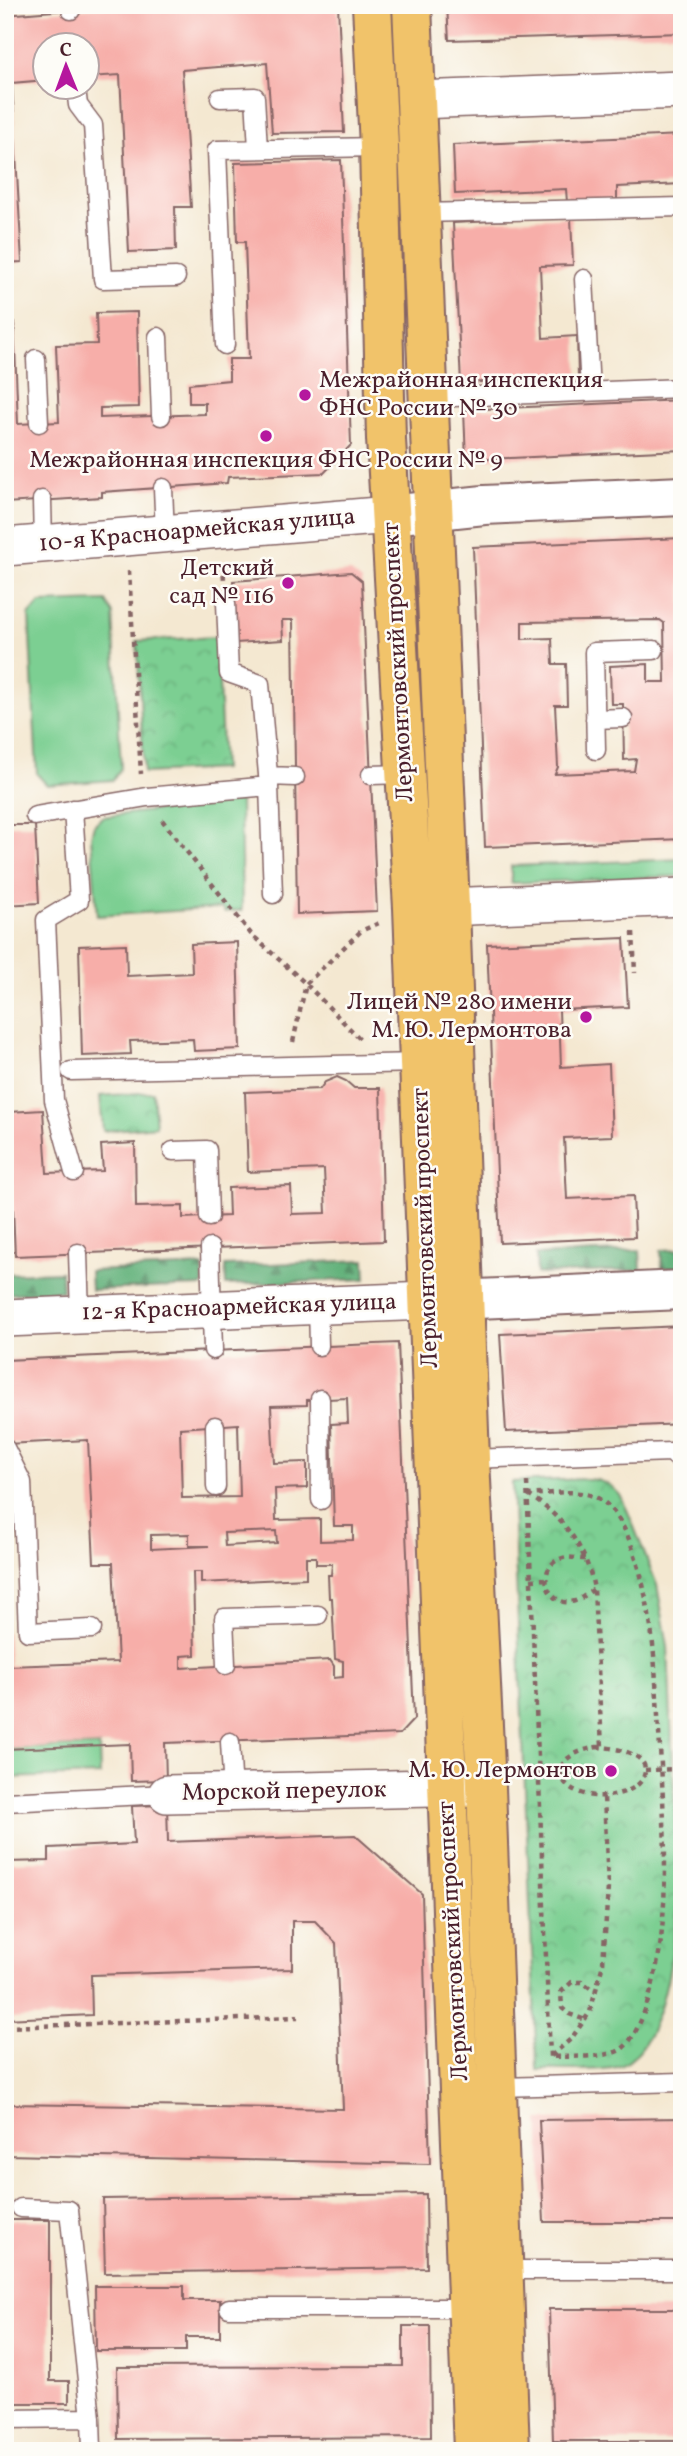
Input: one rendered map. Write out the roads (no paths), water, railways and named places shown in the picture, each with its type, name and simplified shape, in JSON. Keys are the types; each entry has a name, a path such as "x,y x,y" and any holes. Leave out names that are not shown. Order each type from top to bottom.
{"main road":[{"name":"Лермонтовский проспект","path":"372,5 390,516 388,775 415,912 446,1300 447,1787 473,2451"},
{"name":"Лермонтовский проспект","path":"412,5 433,509 415,912 402,1064 446,1300 470,1459 486,1787 510,2451"}],"street":[{"path":"416,100 682,90"},
{"name":"10-я Красноармейская улица","path":"5,547 390,516 433,509 497,504 682,496"},
{"path":"415,912 682,897"},
{"name":"12-я Красноармейская улица","path":"5,1318 682,1290"},
{"name":"Морской переулок","path":"167,1794 486,1787"}],"lane":[{"path":"220,98 254,97 258,149"},
{"path":"78,102 93,125 103,279 176,276"},
{"path":"225,345 218,150 379,147"},
{"path":"421,213 682,207"},
{"path":"584,279 590,390"},
{"path":"158,337 161,416"},
{"path":"36,359 39,423"},
{"path":"428,398 682,388"},
{"path":"163,488 165,534"},
{"path":"42,500 43,544"},
{"path":"226,603 229,673 260,684 269,781 273,894"},
{"path":"596,750 594,652 654,650"},
{"path":"595,719 623,718"},
{"path":"34,816 295,777"},
{"path":"73,809 79,900 46,920 54,1100 74,1172"},
{"path":"71,1071 402,1064"},
{"path":"173,1151 207,1150 209,1217"},
{"path":"210,1248 213,1350"},
{"path":"78,1254 80,1314"},
{"path":"318,1305 319,1346"},
{"path":"320,1399 321,1500"},
{"path":"215,1426 216,1487"},
{"path":"5,1448 22,1482 28,1632 92,1629"},
{"path":"470,1459 671,1452 682,1462"},
{"path":"226,1665 224,1618 318,1615"},
{"path":"230,1742 233,1793"},
{"path":"5,1802 167,1794"},
{"path":"498,2087 682,2082"},
{"path":"20,2208 69,2210 91,2418 92,2451"},
{"path":"505,2270 682,2270"},
{"path":"229,2308 469,2308"},
{"path":"5,2419 91,2418"}],"place":[{"name":"Межрайонная инспекция ФНС России № 30","path":"305,395"},
{"name":"Межрайонная инспекция ФНС России № 9","path":"266,436"},
{"name":"Детский сад № 116","path":"288,583"},
{"name":"Лицей № 280 имени М. Ю. Лермонтова","path":"586,1017"},
{"name":"М. Ю. Лермонтов","path":"611,1771"}]}
